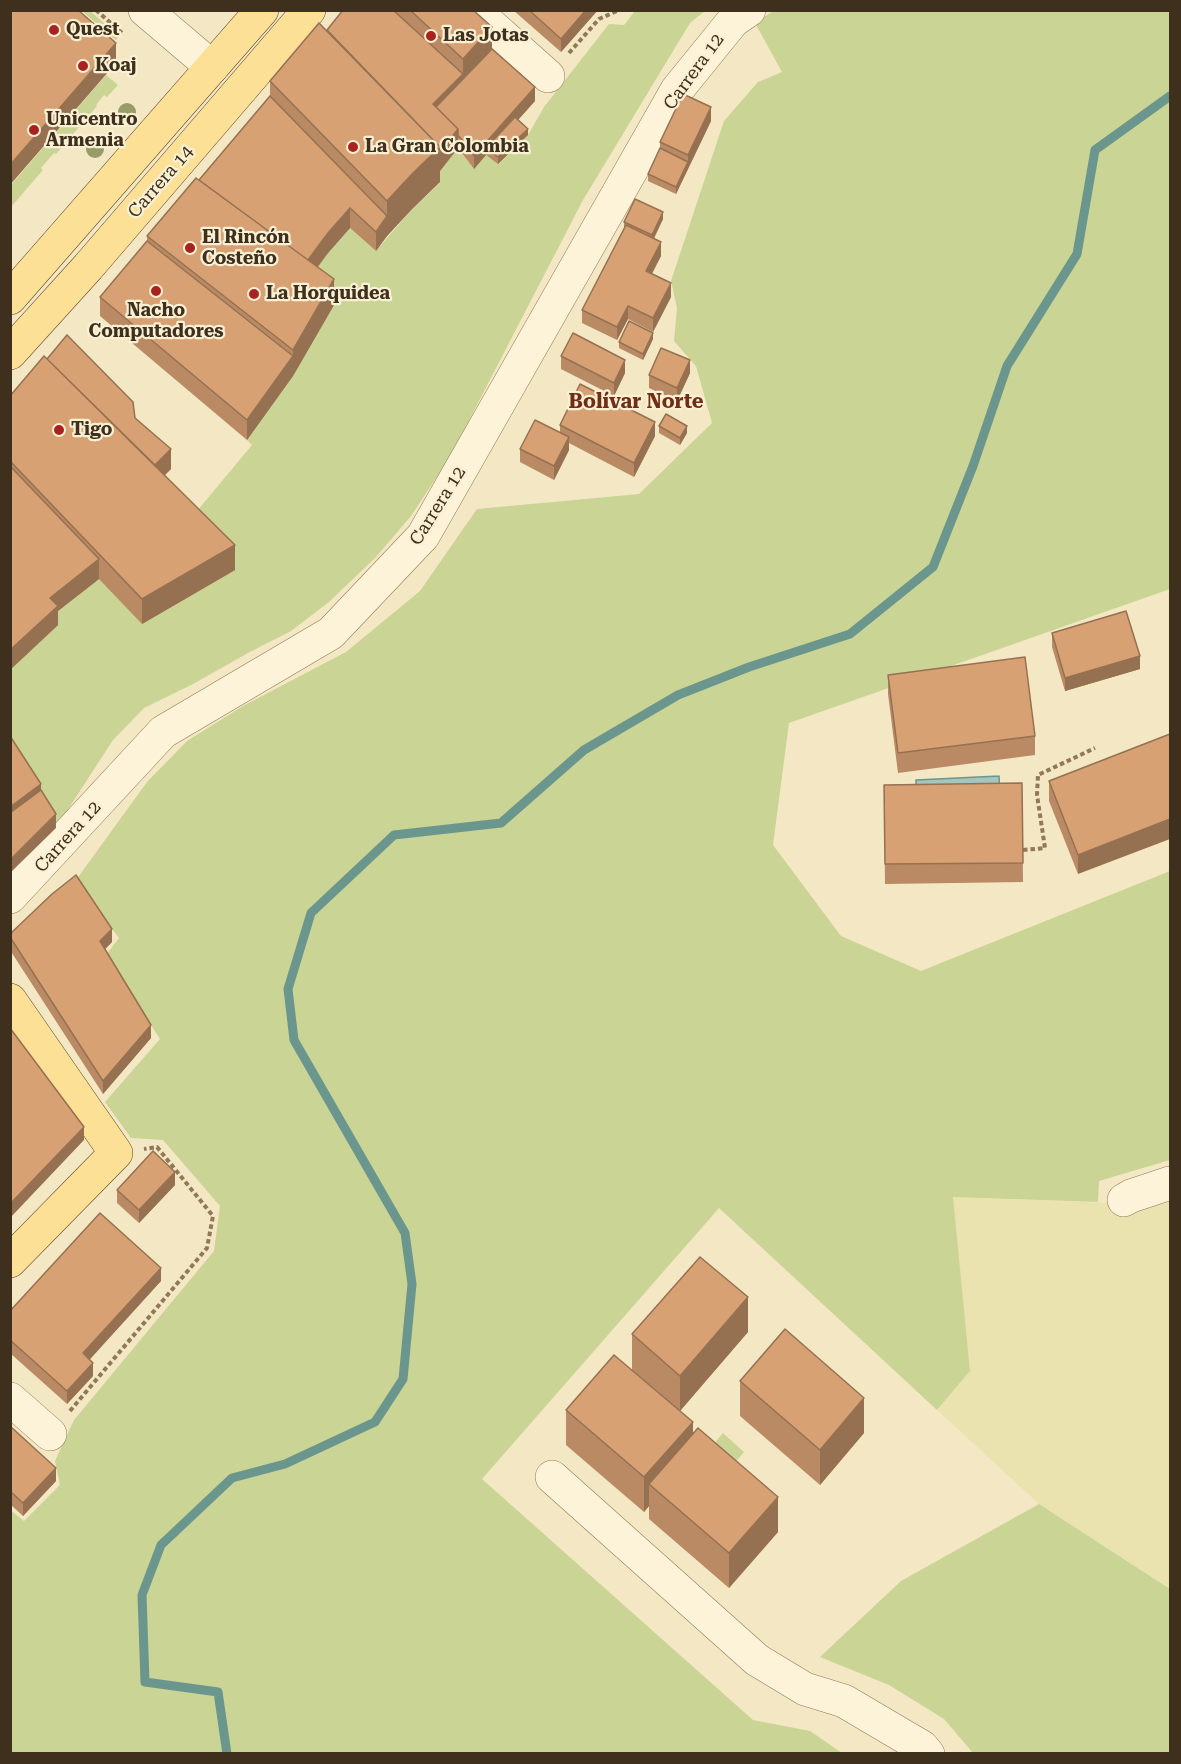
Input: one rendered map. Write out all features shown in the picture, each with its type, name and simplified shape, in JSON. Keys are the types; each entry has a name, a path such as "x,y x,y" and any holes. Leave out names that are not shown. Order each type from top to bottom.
{"main road":[{"name":"Carrera 14","path":"10,298 262,10"},
{"name":"Carrera 14","path":"10,353 309,10"},
{"path":"10,1000 116,1153 10,1261"}],"street":[{"path":"145,10 212,67"},
{"path":"474,10 548,76"},
{"name":"Carrera 12","path":"10,897 163,732 331,633 423,537 677,90 733,21 748,10"},
{"path":"1124,1200 1170,1183"},
{"path":"10,1400 50,1434"},
{"path":"552,1478 757,1660 805,1689 844,1701 922,1747 928,1754"}],"path":[{"path":"548,76 599,20 619,10"},
{"path":"1023,850 1045,848 1037,795 1038,776 1095,748"},
{"path":"50,1434 207,1248 213,1216 157,1147 116,1153"}],"shaded area":[{"path":"1170,1183 1170,1589 1039,1504 937,1410 970,1371 952,1197 1109,1203"}],"green space":[{"path":"775,10 1170,11 1170,589 789,723 773,845 841,936 921,971 1170,871 1170,1160 1099,1181 1098,1202 953,1197 970,1371 937,1410 719,1208 482,1479 753,1720 810,1731 842,1753 11,1753 10,1510 24,1521 60,1485 55,1461 74,1420 214,1251 220,1206 163,1140 131,1138 105,1102 160,1039 106,955 119,938 76,880 147,782 187,741 243,706 346,652 420,591 477,509 639,494 712,423 696,366 674,341 677,308 671,281 724,121 758,82 782,72 755,23"},
{"path":"82,11 90,11 119,36 116,40"},
{"path":"635,11 705,11 690,23 583,200 450,457 411,516 376,557 329,602 291,631 144,708 113,740 56,828 11,756 11,670 50,617 99,579 187,523 252,445 247,440 293,376 305,283 350,228 376,251 413,208 440,183 435,177 458,148 474,169 486,155 499,164 528,135 544,107 609,24 624,25"},
{"path":"106,75 118,85 107,97 104,95 56,154 54,153 41,168 43,170 11,207 11,185"},
{"path":"723,1433 744,1452 719,1481 698,1463"},
{"path":"1039,1504 1170,1589 1170,1753 973,1753 944,1719 889,1685 820,1657 901,1581"}],"water":[{"path":"999,776 1000,795 916,799 916,780"}],"building":[{"name":"Unicentro Armenia","path":"10,10 78,10 116,43 10,165"},
{"path":"343,10 393,10 463,74 433,104 458,129 440,152 440,147 327,30"},
{"path":"410,10 473,10 492,27 463,59"},
{"path":"529,10 586,10 561,39"},
{"path":"319,23 440,147 387,201 270,81"},
{"path":"492,49 535,87 474,156 458,135 458,129 436,107"},
{"path":"683,94 711,107 688,155 660,142"},
{"path":"270,96 387,216 376,232 350,208 308,260 199,180"},
{"path":"515,117 528,129 498,157 486,148"},
{"path":"660,148 688,162 676,187 648,174"},
{"name":"La Horquidea","path":"196,178 334,279 293,350 147,236"},
{"path":"635,199 663,212 652,235 624,222"},
{"path":"626,225 661,242 646,271 671,283 653,318 628,306 617,327 582,310"},
{"path":"147,241 293,356 247,420 100,297"},
{"path":"629,321 653,333 643,354 619,342"},
{"path":"573,333 625,360 614,383 561,356"},
{"path":"67,335 133,402 135,418 171,449 155,465 47,359"},
{"path":"661,348 690,360 677,388 649,375"},
{"path":"44,356 235,545 142,599 10,461 10,396"},
{"path":"580,384 655,422 634,463 560,425"},
{"path":"666,414 687,426 680,438 659,426"},
{"path":"535,420 569,437 554,466 520,449"},
{"path":"10,466 99,559 50,598 58,606 10,650"},
{"path":"1126,611 1140,656 1065,678 1052,633"},
{"path":"1025,657 1035,736 898,753 888,675"},
{"path":"1170,734 1170,819 1078,855 1049,781"},
{"path":"10,736 41,784 10,807"},
{"path":"1022,783 1023,863 885,864 884,785"},
{"path":"41,790 56,814 10,860 10,813"},
{"path":"76,875 112,929 100,941 151,1025 103,1081 10,937 10,934 52,894"},
{"path":"10,1028 84,1127 10,1204"},
{"path":"153,1151 175,1172 139,1210 117,1190"},
{"path":"100,1213 161,1268 83,1353 93,1363 67,1391 10,1340 10,1311"},
{"path":"700,1257 748,1297 680,1376 632,1334"},
{"path":"785,1329 864,1398 820,1450 740,1381"},
{"path":"614,1355 693,1422 644,1477 566,1410"},
{"path":"10,1426 56,1468 23,1503 10,1491"},
{"path":"698,1428 778,1497 729,1553 649,1484"}],"waterway":[{"path":"227,1754 218,1692 145,1682 142,1595 161,1545 232,1478 285,1464 375,1422 403,1379 412,1284 405,1233 294,1040 288,989 311,913 394,835 501,823 584,750 678,695 749,667 850,634 933,567 973,466 1007,366 1077,254 1095,150 1170,96"}],"place":[{"name":"Quest","path":"54,30"},
{"name":"Las Jotas","path":"431,36"},
{"name":"Koaj","path":"83,66"},
{"name":"Unicentro Armenia","path":"34,130"},
{"name":"La Gran Colombia","path":"353,147"},
{"name":"El Rincón Costeño","path":"190,248"},
{"name":"Nacho Computadores","path":"156,291"},
{"name":"La Horquidea","path":"254,294"},
{"name":"Tigo","path":"59,430"}],"district":[{"name":"Bolívar Norte","path":"636,402"}]}
